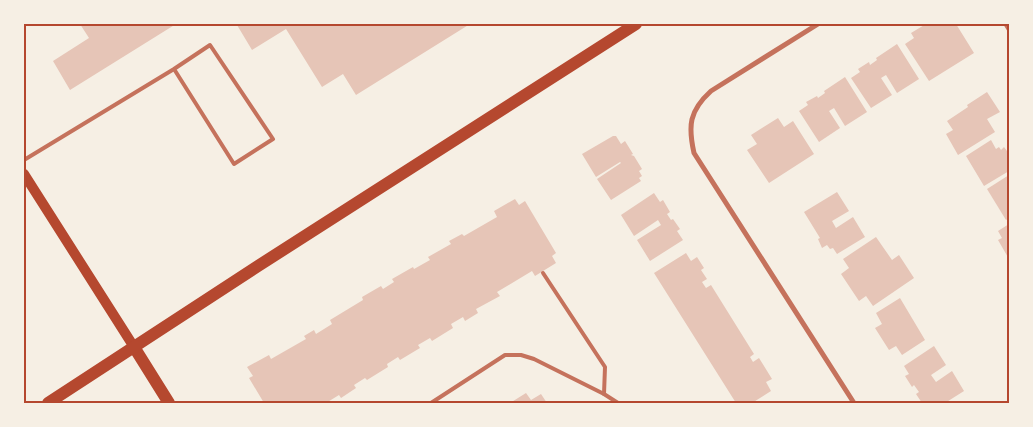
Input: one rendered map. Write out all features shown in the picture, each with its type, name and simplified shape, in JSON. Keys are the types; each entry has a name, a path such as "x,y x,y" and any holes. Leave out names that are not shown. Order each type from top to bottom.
{"main road":[{"path":"48,403 636,24"},
{"path":"24,174 169,403"}],"street":[{"path":"818,24 711,91 701,100 694,111 691,133 694,153 854,403"},
{"path":"1006,24 1009,29"}],"lane":[{"path":"24,160 210,45 273,139 234,164 174,69"},
{"path":"543,273 604,367 604,394"},
{"path":"431,403 505,355 521,355 534,359 618,403"}],"building":[{"path":"80,24 176,24 70,90 53,61 89,38"},
{"path":"470,24 356,95 343,74 322,87 286,29 252,50 237,25"},
{"path":"926,24 956,24 974,53 929,81 905,44 914,38 911,33"},
{"path":"897,44 919,79 897,93 886,75 881,78 892,95 871,108 851,78 860,72 858,69 869,62 870,65 877,60 876,58"},
{"path":"845,77 867,112 845,126 834,108 829,111 840,128 819,142 799,111 808,105 806,102 817,96 818,98 825,93 824,91"},
{"path":"987,92 1000,112 987,119 995,132 958,155 946,134 953,130 947,121"},
{"path":"778,118 784,127 793,121 814,154 769,183 747,150 757,144 751,135"},
{"path":"616,136 621,144 625,141 633,154 631,155 634,156 642,169 639,171 642,176 639,178 641,181 611,200 597,179 621,163 596,177 582,154"},
{"path":"991,140 996,149 999,147 1001,150 1004,147 1007,151 1009,150 1009,171 984,186 966,156"},
{"path":"1009,175 1009,218 1006,220 987,189"},
{"path":"837,192 849,211 832,221 836,228 853,217 865,237 837,254 833,248 830,249 827,245 822,248 818,239 820,238 804,212"},
{"path":"654,193 660,202 663,200 670,212 667,214 680,229 677,231 683,240 650,261 637,240 661,225 658,220 634,236 621,215"},
{"path":"515,199 519,205 525,201 556,253 552,256 556,263 535,276 532,271 497,292 500,296 476,309 478,313 465,321 463,317 451,324 453,328 432,341 430,338 418,345 420,348 400,360 398,357 387,364 388,367 367,380 365,378 354,385 356,388 341,398 339,395 326,403 264,403 249,378 253,376 247,367 269,355 271,359 306,339 304,336 314,330 316,334 332,324 330,320 363,300 362,297 381,286 383,289 394,282 392,279 430,260 428,257 451,244 449,241 462,234 464,236 497,217 494,211"},
{"path":"1009,224 1009,259 998,240 1002,238 998,231"},
{"path":"876,237 892,260 899,255 914,278 873,306 866,296 859,301 841,274 849,268 843,259"},
{"path":"686,253 691,261 697,257 704,268 701,270 707,279 702,282 706,288 711,285 754,354 750,357 753,362 759,358 772,379 766,382 771,391 752,403 736,403 654,273"},
{"path":"900,298 925,340 902,355 896,346 889,350 875,328 882,324 876,313"},
{"path":"934,346 946,365 931,375 936,382 952,371 964,391 945,403 922,403 916,394 919,392 914,385 912,387 905,376 909,374 904,366"},
{"path":"526,393 531,400 541,394 547,403 510,403"}]}
